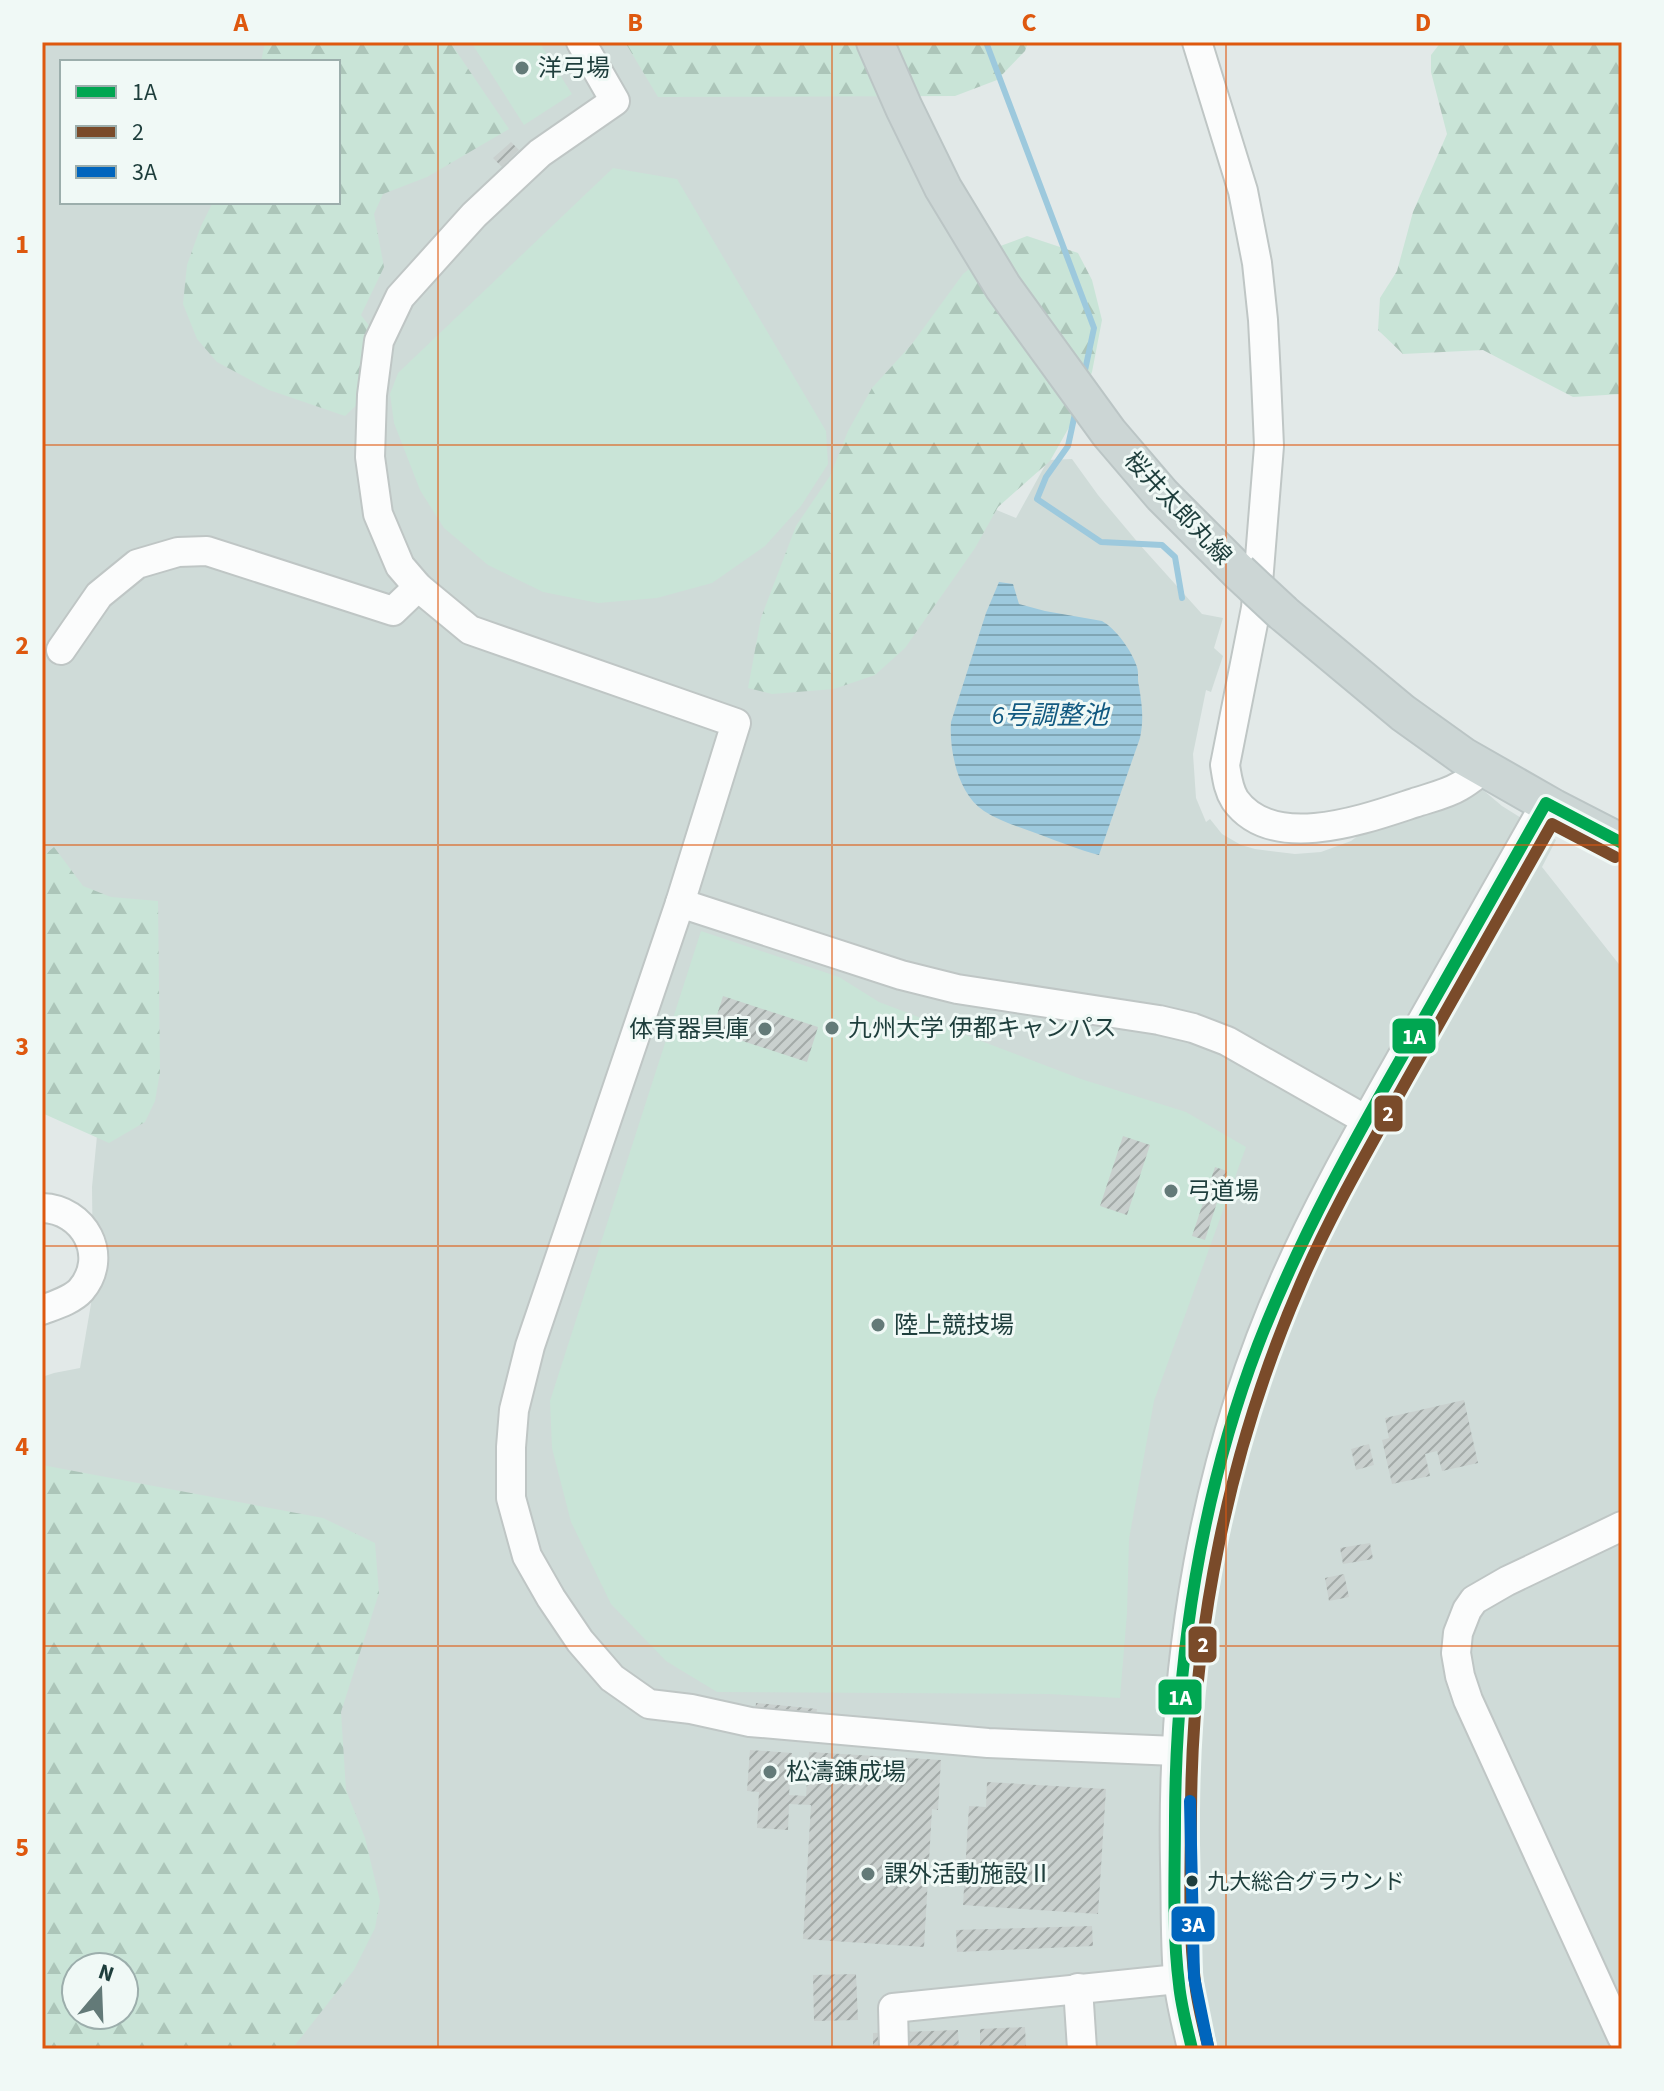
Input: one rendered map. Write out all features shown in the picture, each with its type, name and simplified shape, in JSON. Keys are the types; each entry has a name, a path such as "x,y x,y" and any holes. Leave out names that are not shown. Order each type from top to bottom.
{"main road":[{"name":"桜井太郎丸線","path":"875,42 943,188 1003,287 1109,433 1162,495 1283,613 1403,713 1463,756 1622,843"}],"street":[{"path":"581,42 615,101 540,153 474,215 400,297 379,341 372,395 370,457 378,514 400,566 418,587 470,630 736,723 680,903 530,1346 514,1410 511,1447 511,1498 527,1556 580,1641 612,1678 649,1704 691,1709 750,1722 988,1743 1176,1751"},
{"path":"1197,42 1243,191 1257,263 1269,446 1256,608 1225,765 1228,786 1236,801 1268,824 1291,829 1319,828 1368,818 1458,788 1485,768"},
{"path":"61,650 99,595 137,564 178,552 207,551 393,611 418,587"},
{"path":"1192,2049 1178,1979 1174,1801 1176,1751 1189,1612 1201,1543 1223,1453 1286,1276 1320,1205 1546,803"},
{"path":"680,903 943,986 1193,1028 1227,1041 1366,1120"},
{"path":"42,1208 66,1213 79,1222 93,1247 90,1272 79,1292 42,1310"},
{"path":"1622,1526 1474,1600 1458,1633 1456,1653 1468,1700 1622,2037"},
{"path":"894,2049 893,2008 1178,1979"},
{"path":"1078,1988 1082,2049"}],"shaded area":[{"name":"九州大学 伊都キャンパス","path":"42,42 855,42 924,189 993,311 982,504 1016,518 1048,460 1072,459 1098,495 1202,614 1223,618 1214,648 1223,656 1211,692 1206,690 1193,754 1196,798 1206,822 1210,819 1222,834 1255,849 1295,854 1321,852 1351,841 1416,792 1470,779 1502,806 1556,840 1542,867 1622,968 1622,2049 42,2049 42,1377 80,1368 91,1304 92,1187 101,1095 42,1104"}],"green space":[{"path":"265,42 450,42 509,129 427,177 383,194 374,214 384,267 361,315 373,331 361,401 345,416 269,390 217,362 197,339 183,304 187,265 212,204 340,204 340,60 261,60"},
{"name":"洋弓場","path":"471,42 539,42 572,94 524,125"},
{"path":"625,42 1028,42 1025,51 997,80 955,96 658,97"},
{"path":"1441,42 1622,42 1622,394 1573,397 1483,350 1403,354 1378,330 1380,298 1397,271 1413,212 1447,134 1431,72 1431,55"},
{"path":"613,168 677,179 826,431 828,464 801,506 765,546 712,583 657,598 598,603 543,592 488,565 444,528 420,490 394,423 390,394 398,373"},
{"path":"1027,236 1078,253 1092,280 1102,320 1092,372 1076,415 1050,461 998,507 975,548 905,648 875,675 834,689 772,694 748,688 761,618 796,526 830,476 848,431 872,388 912,344 963,274 995,248"},
{"path":"54,847 83,886 111,897 158,901 160,1072 155,1101 145,1122 109,1143 42,1113 42,857"},
{"name":"陸上競技場","path":"701,931 839,977 879,1002 1081,1079 1186,1112 1246,1147 1154,1401 1129,1539 1120,1698 1049,1694 717,1692 666,1661 611,1604 571,1522 552,1448 550,1401"},
{"path":"42,1465 323,1518 375,1543 379,1593 341,1712 346,1790 365,1838 380,1901 375,1928 354,1970 292,2049 42,2049"}],"water":[{"name":"6号調整池","path":"999,582 1013,584 1019,604 1102,621 1123,641 1137,667 1142,712 1140,738 1099,855 1004,822 984,811 968,794 957,771 951,722"}],"building":[{"path":"511,142 519,150 502,167 493,158"},
{"name":"体育器具庫","path":"723,996 818,1027 807,1062 712,1031"},
{"path":"1123,1136 1150,1145 1127,1215 1100,1206"},
{"path":"1215,1167 1227,1171 1205,1240 1192,1236"},
{"path":"1464,1400 1478,1463 1442,1471 1437,1451 1425,1454 1430,1476 1392,1484 1382,1440 1389,1438 1385,1418"},
{"path":"1369,1444 1374,1465 1356,1470 1351,1449"},
{"path":"1370,1543 1373,1559 1343,1564 1340,1548"},
{"path":"1344,1574 1349,1597 1329,1601 1325,1578"},
{"path":"756,1703 817,1709 815,1722 755,1715"},
{"name":"課外活動施設Ⅱ","path":"750,1750 792,1753 789,1795 806,1796 809,1752 941,1760 938,1810 932,1809 924,1947 803,1939 811,1805 789,1804 788,1830 757,1828 759,1792 747,1791"},
{"path":"987,1782 1106,1789 1098,1914 963,1905 969,1806 986,1807"},
{"path":"1092,1926 1093,1946 957,1952 956,1930"},
{"path":"856,1974 858,2020 814,2021 813,1975"},
{"path":"1025,2027 1026,2049 980,2049 980,2029"},
{"path":"958,2030 959,2049 873,2049 873,2033"}],"waterway":[{"path":"986,42 1094,328 1084,375"},
{"path":"1076,409 1068,446 1046,477 1037,499 1101,542 1162,545 1175,557 1182,598"}],"transit line":[{"name":"1A","path":"1192,2049 1180,1992 1175,1921 1180,1697 1207,1518 1221,1459 1258,1345 1309,1228 1348,1153 1546,803 1622,843"},
{"name":"2","path":"1208,2046 1196,1990 1191,1940 1193,1743 1198,1675 1219,1541 1254,1410 1301,1283 1338,1206 1552,824 1615,857"},
{"name":"3A","path":"1190,1801 1194,1977 1208,2046"}],"place":[{"name":"洋弓場","path":"522,68"},
{"name":"九州大学 伊都キャンパス","path":"832,1028"},
{"name":"体育器具庫","path":"765,1029"},
{"name":"弓道場","path":"1171,1191"},
{"name":"陸上競技場","path":"878,1325"},
{"name":"松濤錬成場","path":"770,1772"},
{"name":"課外活動施設Ⅱ","path":"868,1874"},
{"name":"九大総合グラウンド","path":"1192,1881"}]}
